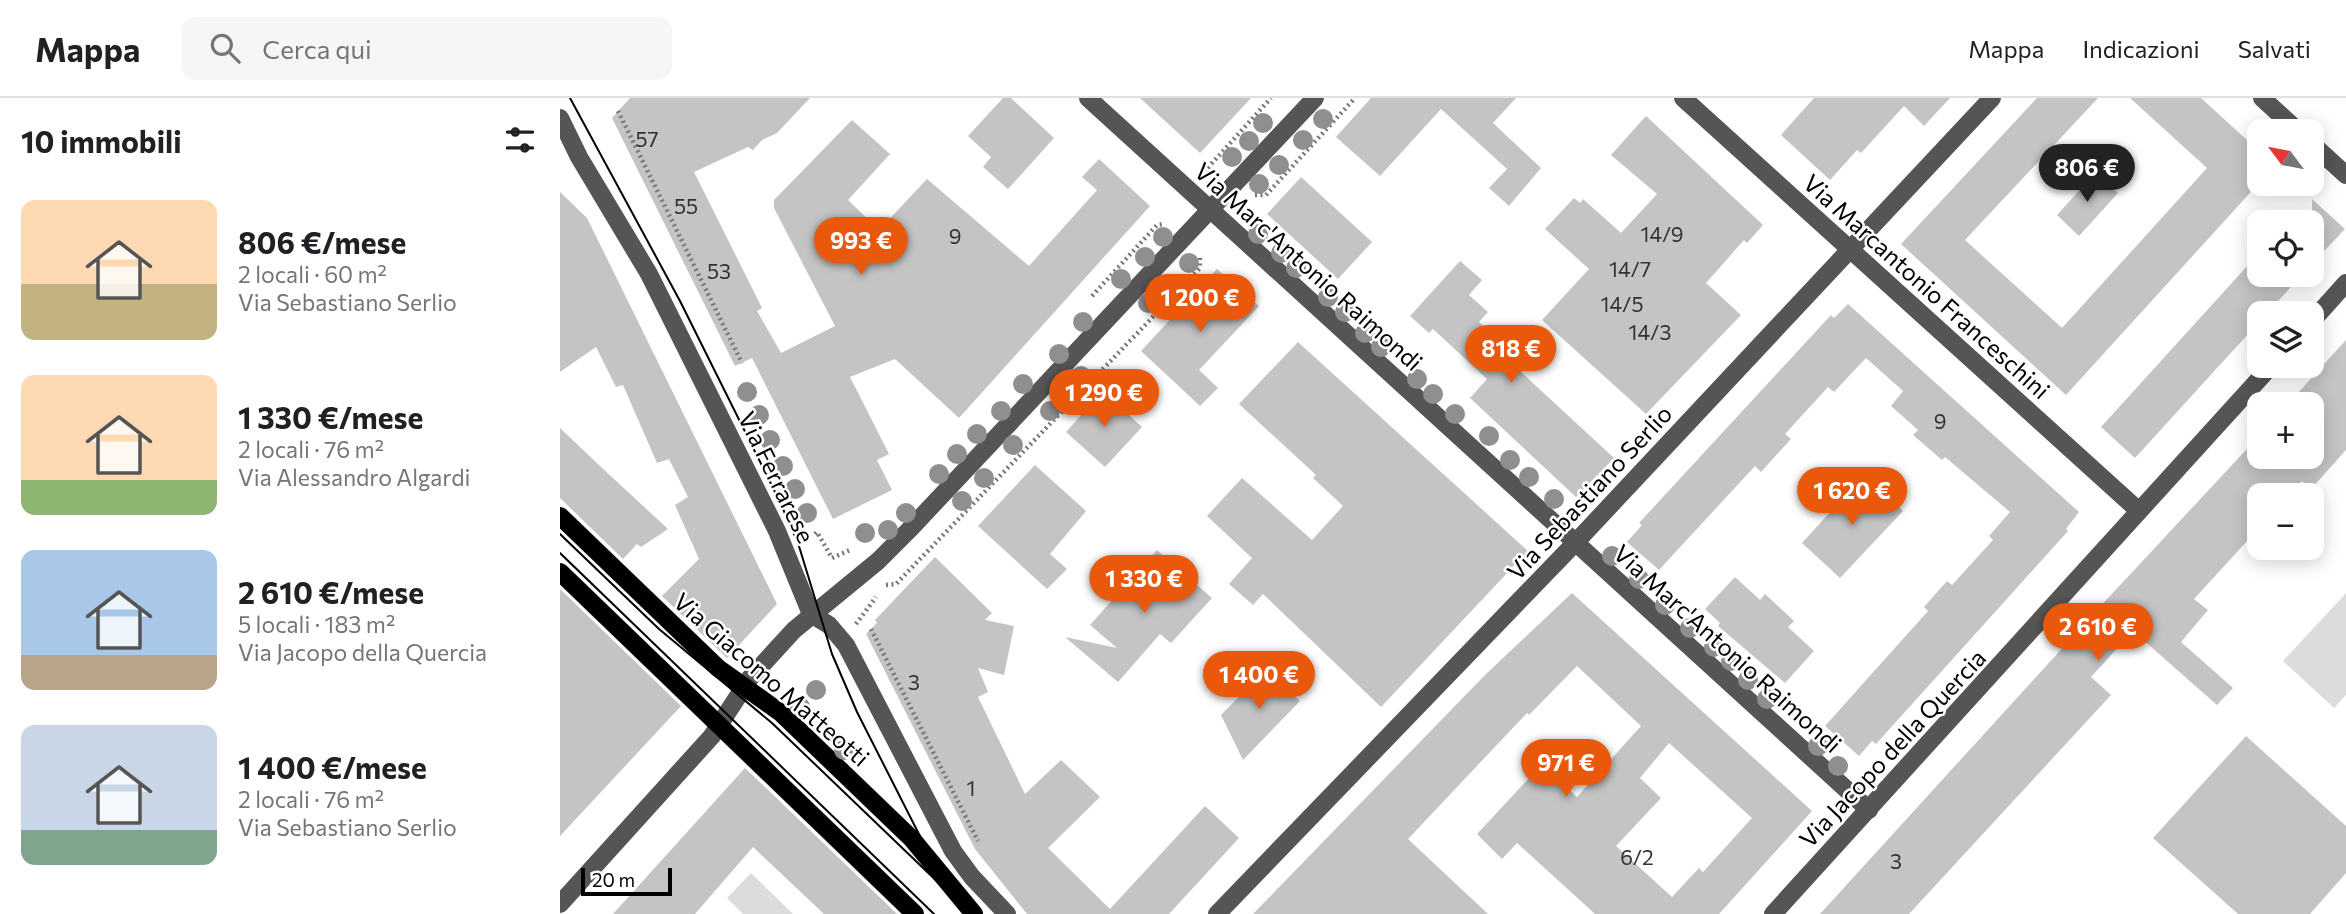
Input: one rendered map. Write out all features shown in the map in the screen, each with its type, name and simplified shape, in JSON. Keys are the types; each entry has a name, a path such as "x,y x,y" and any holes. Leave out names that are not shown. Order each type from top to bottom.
{"main road":[{"name":"Via Giacomo Matteotti","path":"560,516 703,655 775,708 912,839 974,914"},
{"path":"560,572 915,914"}],"street":[{"name":"Via Marc'Antonio Raimondi","path":"1088,98 1869,810"},
{"path":"560,904 719,725 744,687 811,614 878,561 909,530 1212,210 1314,98"},
{"name":"Via Marcantonio Franceschini","path":"1683,98 2139,511"},
{"name":"Via Sebastiano Serlio","path":"1217,914 1576,542 1992,98"},
{"path":"2262,98 2285,119"},
{"name":"Via Ferrarese","path":"560,118 579,158 654,285 777,531 811,614 828,625 846,645 953,851 972,877 1007,914"},
{"path":"2324,155 2346,175"},
{"path":"2324,308 2346,283"},
{"name":"Via Jacopo della Quercia","path":"1773,914 2261,378"},
{"path":"2049,613 2075,635"}],"path":[{"path":"1210,165 1271,98"},
{"path":"1251,201 1255,195 1266,195 1355,98"},
{"path":"618,111 742,363"},
{"path":"1084,305 1157,225 1166,224 1172,218"},
{"path":"861,615 887,585 896,584 906,574 1200,268 1200,257 1207,249"},
{"path":"815,534 817,532 832,558 852,548"},
{"path":"871,629 982,848"}],"shaded area":[{"path":"2346,593 2346,695 2334,708 2283,661"},
{"path":"751,873 793,914 743,914 727,898"}],"building":[{"path":"630,98 810,98 777,133 762,140 753,150 748,147 694,172 762,308 757,311 781,353 835,326 774,208 774,200 852,120 890,154 848,200 879,230 927,179 1029,266 1097,190 1082,177 1099,159 1150,206 959,418 895,359 850,377 889,454 877,460 892,490 833,519 752,358 735,366 612,118"},
{"path":"1003,98 1011,98 1054,138 1008,189 983,167 991,157 968,136"},
{"path":"1140,98 1251,98 1200,153"},
{"path":"1371,98 1516,98 1493,123 1541,168 1509,206 1489,188 1507,169 1441,109 1380,176 1336,137"},
{"path":"1814,98 1950,98 1924,126 1904,106 1861,153 1857,150 1830,180 1781,135"},
{"path":"2037,98 2098,98 1965,240 2062,328 2207,168 2130,98 2201,98 2247,140 2247,196 2066,395 1901,244"},
{"path":"1646,116 1763,225 1747,243 1744,240 1706,283 1741,315 1646,414 1542,320 1589,269 1545,229 1574,198 1580,203 1583,199 1621,233 1657,194 1611,155"},
{"path":"2095,173 2118,193 2079,236 2057,215"},
{"path":"1301,177 1372,242 1338,279 1267,214"},
{"path":"560,192 587,218 777,604 727,658 662,596 699,559 675,505 688,497 669,459 657,463 623,385 616,387 596,347 560,372"},
{"path":"2312,199 2345,229 2324,251 2324,210 2312,210"},
{"path":"1460,261 1482,280 1469,295 1488,312 1479,322 1528,363 1521,372 1614,458 1576,497 1470,398 1487,379 1433,329 1429,333 1410,316"},
{"path":"2247,266 2247,287 2291,287 2278,301 2247,301 2247,335 2135,458 2101,427"},
{"path":"1217,269 1259,306 1199,370 1218,388 1200,406 1141,351"},
{"path":"1848,304 2079,512 2066,529 2068,531 1950,662 1876,744 1872,741 1859,756 1825,726 1928,611 1924,607 1947,581 1952,585 1993,540 1989,536 2010,512 1945,457 1942,460 1913,435 1918,430 1891,406 1903,391 1866,358 1834,392 1828,387 1785,434 1791,439 1761,472 1755,466 1659,570 1627,542 1642,525 1639,523 1831,315 1834,318"},
{"path":"2346,340 2346,450 2316,483 2247,483 2247,541 2194,599 2208,610 2181,642 2233,688 2217,705 2133,631 2091,677 2111,695 1909,914 1820,914 2067,643 2074,646 2083,643 2086,636 2082,626 2247,449 2247,469 2324,469 2324,392 2299,392 2312,378 2324,378 2324,364"},
{"path":"1298,342 1528,551 1381,707 1263,594 1253,605 1229,584 1252,558 1207,516 1242,478 1312,540 1343,506 1313,478 1316,475 1239,404"},
{"path":"1103,391 1142,427 1105,467 1066,432"},
{"path":"560,428 668,529 641,547 637,544 623,559 560,498"},
{"path":"1035,465 1086,511 1050,554 1067,569 1047,589 978,526"},
{"path":"1864,475 1903,511 1840,578 1802,543"},
{"path":"1157,550 1212,598 1171,643 1160,634 1118,682 1065,637 1117,648 1090,625"},
{"path":"935,557 992,613 985,620 1014,626 1004,675 978,668 988,692 978,697 1025,794 1061,760 1100,797 1048,848 1110,909 1205,806 1239,838 1169,914 1027,914 975,849 866,634 877,623 875,620"},
{"path":"1735,577 1760,600 1765,594 1794,621 1788,627 1814,651 1785,683 1718,626 1720,623 1705,609"},
{"path":"560,589 681,706 560,836"},
{"path":"1572,593 1812,811 1719,914 1595,914 1517,843 1502,859 1477,834 1542,764 1577,797 1641,726 1577,666 1529,715 1527,713 1408,839 1488,914 1253,914 1485,675","holes":["1669,743 1752,818 1703,872 1699,868 1672,897 1616,846 1661,798 1640,778"]},
{"path":"1269,666 1286,682 1283,685 1300,701 1243,760 1221,715"},
{"path":"2246,736 2346,826 2346,873 2310,914 2238,914 2153,838"},
{"path":"745,768 897,914 824,914 753,847 695,914 613,914"}],"tram line":[{"path":"570,98 680,301 779,500 798,543 832,654 857,712 927,850 971,914"},
{"path":"560,534 659,629 772,723 945,889"},
{"path":"560,553 934,914"}]}
